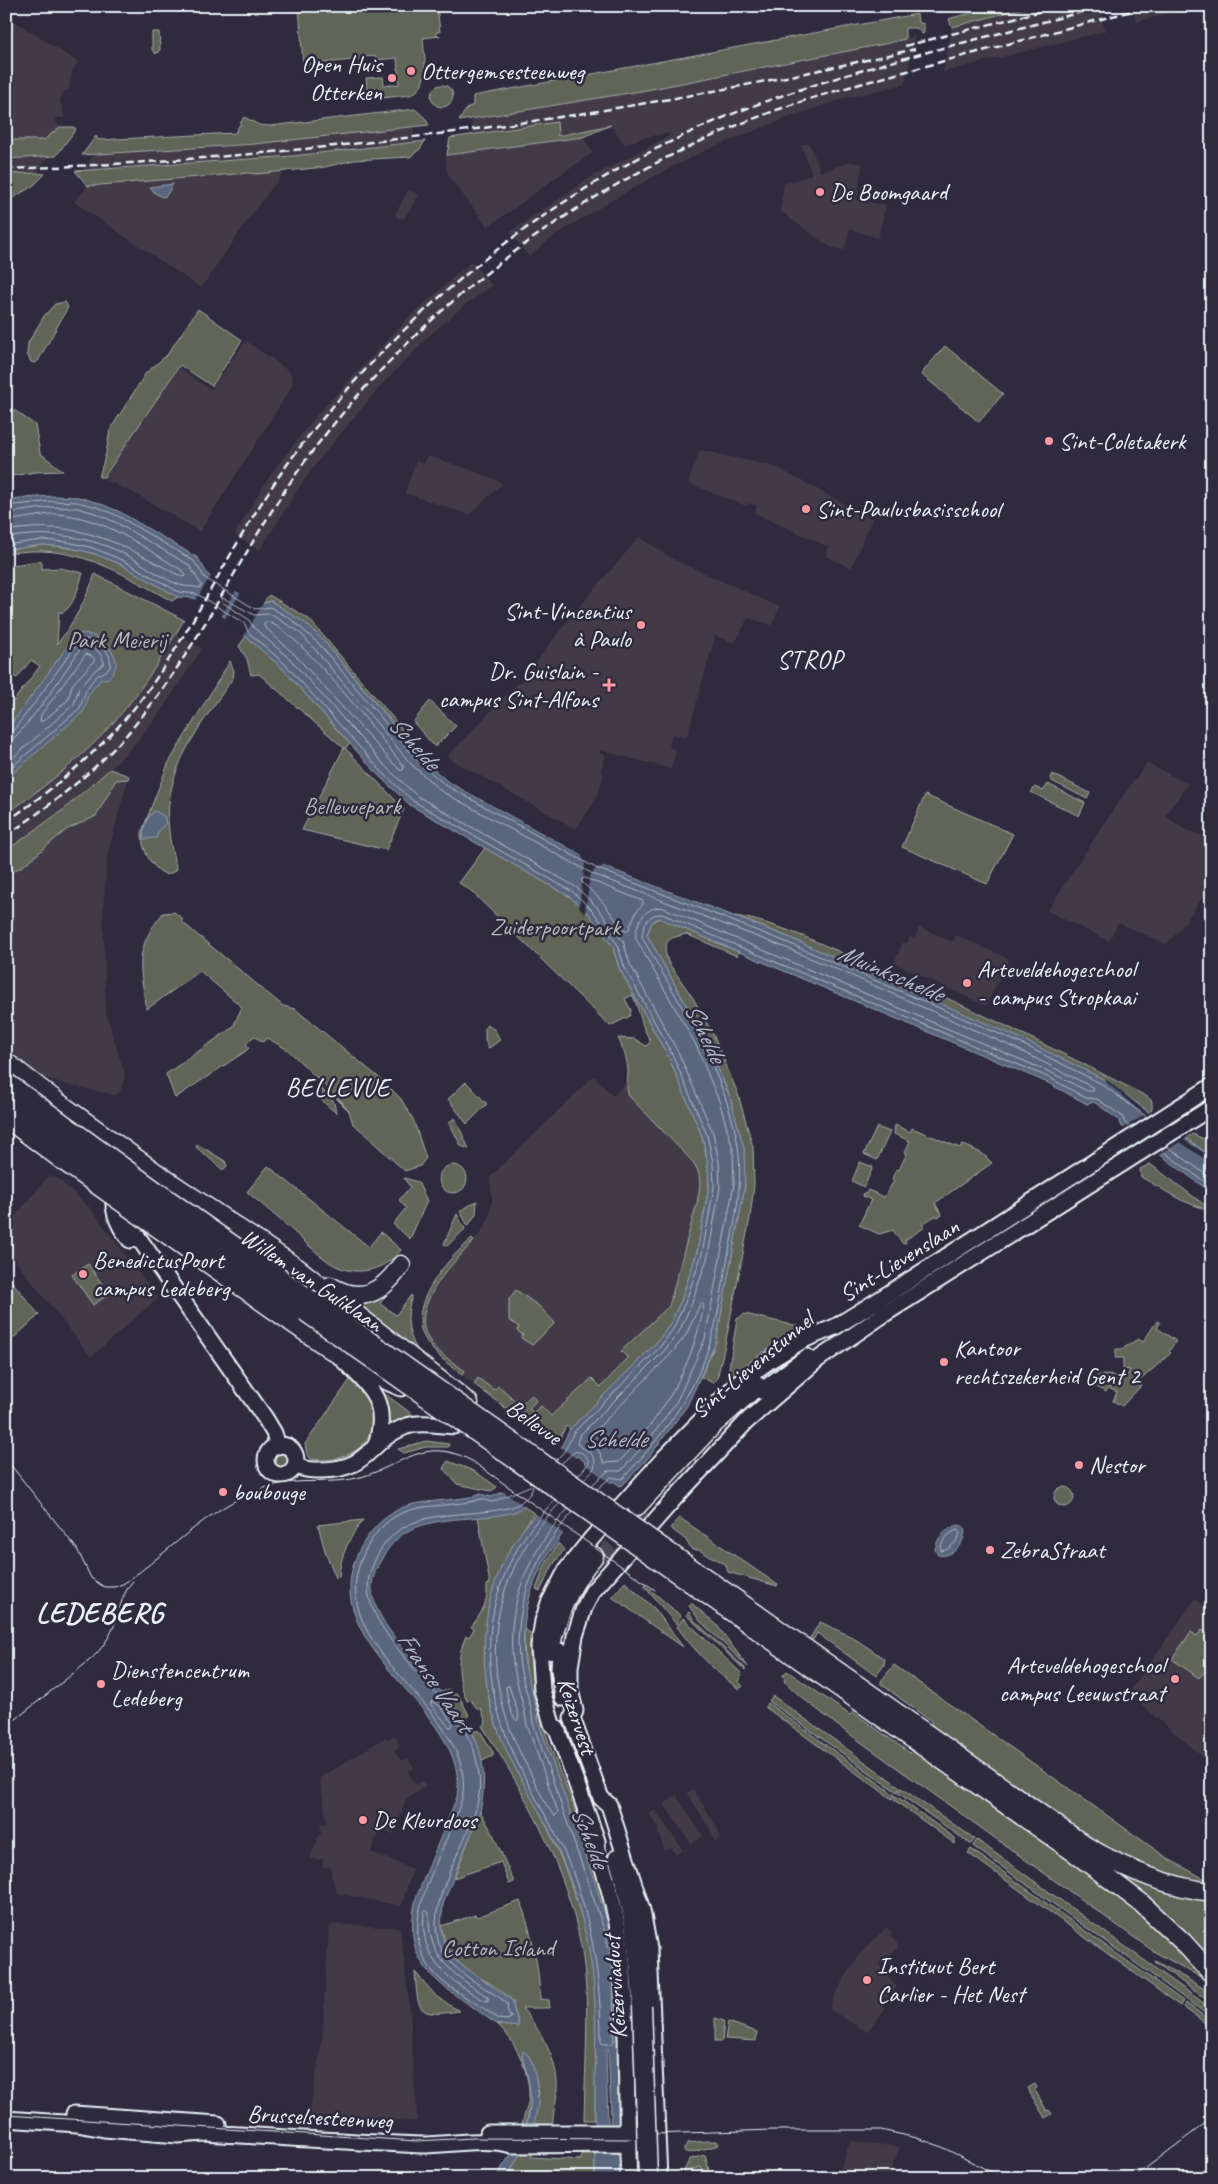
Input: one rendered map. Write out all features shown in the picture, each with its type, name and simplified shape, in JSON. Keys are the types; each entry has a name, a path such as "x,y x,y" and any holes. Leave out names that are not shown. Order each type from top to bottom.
{"highway":[{"path":"6,1062 45,1093 162,1176 299,1269 469,1403"},
{"path":"6,1082 1083,1851 1183,1942 1212,1974"},
{"path":"6,1098 146,1200 1083,1851 1156,1880 1212,1892"},
{"path":"6,1118 66,1163 336,1353"},
{"path":"299,1269 338,1290 361,1295 378,1290 386,1284 402,1265"},
{"name":"Sint-Lievenstunnel","path":"641,1508 759,1389"},
{"path":"555,1650 561,1609 571,1586 581,1571 597,1558"},
{"name":"Keizerviaduct","path":"618,1858 633,1911 637,1934 639,2178"},
{"path":"620,1897 638,2006"},
{"name":"Keizerviaduct","path":"638,2006 648,2178"}],"main road":[{"name":"Sint-Lievenslaan","path":"594,1524 618,1509 692,1427 736,1385 772,1359 803,1340 835,1327 1212,1086"},
{"name":"Sint-Lievenslaan","path":"631,1547 747,1421 817,1360 883,1315 1212,1106"},
{"path":"6,1108 34,1120 75,1145 131,1191 127,1217 129,1224 265,1418 274,1433 278,1446"},
{"path":"6,1124 116,1180"},
{"path":"1049,1210 1060,1193 1065,1189 1067,1179"},
{"path":"116,1180 113,1201 116,1221 186,1318 199,1325"},
{"name":"Willem van Guliklaan","path":"131,1191 247,1275 378,1365 401,1388 454,1426"},
{"name":"Willem van Guliklaan","path":"131,1191 455,1403 469,1403"},
{"name":"Sint-Lievenstunnel","path":"759,1389 816,1351 853,1329 883,1315"},
{"name":"Sint-Lievenstunnel","path":"759,1389 824,1338 835,1327"},
{"path":"336,1353 373,1376 401,1388"},
{"path":"336,1353 370,1388 377,1400 382,1424 376,1445"},
{"name":"Bellevue","path":"469,1403 647,1530"},
{"path":"295,1466 303,1470 344,1468 360,1461 376,1445 406,1426 417,1424 454,1426"},
{"name":"Bellevue","path":"454,1426 594,1524 631,1547"},
{"path":"278,1446 286,1446 292,1450 296,1459 295,1466 291,1471 284,1474 277,1474 270,1469 267,1462 268,1455 272,1449 278,1446"},
{"name":"Keizervest","path":"594,1524 562,1577 549,1603 543,1621 540,1646 541,1683 552,1724 556,1729 597,1841"},
{"name":"Keizervest","path":"601,1798 572,1718 575,1711 570,1688 570,1667 578,1625 592,1592 631,1547"},
{"path":"555,1650 549,1684 557,1721 556,1729"},
{"path":"555,1650 566,1713 572,1718"},
{"path":"601,1798 609,1805 642,1910 649,1949 655,2137 659,2178"},
{"name":"Keizerviaduct","path":"601,1798 600,1808 618,1858"},
{"path":"597,1841 604,1847 620,1897"},
{"path":"597,1841 597,1850 614,1907 621,1949 629,2178"},
{"name":"Brusselsesteenweg","path":"6,2109 418,2136 474,2133 515,2139 627,2139"},
{"name":"Brusselsesteenweg","path":"6,2119 178,2135 204,2132 398,2144 499,2142 515,2139"}],"shaded area":[{"path":"1032,6 1099,6 1105,31 943,72 952,27"},
{"path":"1133,6 1196,6 1136,22"},
{"path":"6,16 78,62 72,71 69,90 64,92 60,100 65,118 54,118 60,127 44,140 6,140"},
{"path":"915,36 905,84 842,99 787,118 706,150 607,203 550,239 529,257 510,232 591,177 669,136 669,133 646,137 624,144 611,125 558,136 556,122 473,135 471,120 803,61"},
{"path":"413,127 415,142 293,156 83,170 94,154 255,144"},
{"path":"583,137 593,153 488,227 450,178 447,171 445,155"},
{"name":"De Boomgaard","path":"809,143 821,172 850,162 862,164 857,200 886,205 878,238 849,229 845,250 830,247 780,211 784,184 812,174 801,145"},
{"path":"48,157 37,173 6,174 6,159"},
{"path":"285,171 254,211 201,288 74,202 88,186"},
{"path":"408,190 419,195 403,220 395,215"},
{"path":"472,261 492,286 466,304 430,335 377,390 322,456 298,489 260,550 234,535 272,472 315,417 407,319"},
{"path":"246,341 285,368 293,376 292,386 201,530 199,531 138,495 104,479 179,368 211,390"},
{"name":"Sint-Paulusbasisschool","path":"700,450 776,467 872,519 851,568 825,556 829,547 754,513 757,506 748,503 746,506 688,483"},
{"path":"427,456 466,468 503,483 469,515 405,493 416,461 424,464"},
{"name":"Dr. Guislain - campus Sint-Alfons","path":"639,537 675,560 780,607 772,625 748,618 735,643 715,636 687,737 672,734 669,747 676,749 671,769 600,750 599,753 606,755 601,770 604,776 596,799 576,829 450,759 448,756 511,690 521,682 568,620"},
{"path":"176,634 202,649 159,714 132,747 100,779 63,810 6,851 6,814 70,766 101,736 137,694"},
{"path":"1147,763 1188,784 1165,816 1184,829 1212,841 1212,884 1179,931 1166,944 1118,923 1109,941 1047,911 1117,804"},
{"path":"128,779 107,856 103,912 106,1013 125,1075 120,1092 115,1095 68,1085 36,1075 6,1053 6,875 23,866 66,830 96,816 116,780"},
{"name":"Arteveldehogeschool - campus Stropkaai","path":"919,927 953,942 956,935 1009,959 986,1006 894,963 903,942 907,944 910,936 915,938"},
{"path":"594,1076 613,1096 627,1081 626,1090 697,1167 701,1185 691,1231 668,1306 621,1351 628,1358 601,1387 592,1378 551,1416 533,1413 529,1408 536,1401 520,1405 499,1386 495,1390 478,1378 474,1384 462,1375 465,1371 432,1344 423,1328 423,1316 429,1299 460,1254 481,1233 489,1218 492,1199 490,1177"},
{"name":"BenedictusPoort campus Ledeberg","path":"49,1175 57,1178 90,1208 158,1298 91,1357 6,1249 6,1228"},
{"name":"Arteveldehogeschool campus Leeuwstraat","path":"1195,1599 1212,1611 1212,1730 1206,1739 1212,1743 1212,1764 1128,1694"},
{"name":"De Kleurdoos","path":"394,1735 400,1746 394,1750 401,1761 408,1758 414,1768 408,1772 416,1785 423,1781 426,1786 406,1799 394,1834 380,1829 371,1852 413,1869 401,1906 337,1893 331,1875 331,1867 323,1867 323,1859 310,1859 319,1835 322,1835 320,1824 327,1824 320,1778 386,1737 388,1739"},
{"path":"693,1789 716,1825 721,1838 715,1841 709,1827 687,1793"},
{"path":"676,1795 703,1836 691,1844 664,1804"},
{"path":"655,1810 683,1850 676,1855 672,1848 664,1851 660,1835 657,1835 660,1829 649,1814"},
{"path":"334,1924 400,1928 410,2011 417,2121 309,2116 322,2040 328,1941 330,1926"},
{"name":"Instituut Bert Carlier - Het Nest","path":"887,1927 892,1933 890,1935 897,1943 898,1948 878,1964 897,1988 880,2002 885,2009 867,2032 829,2009 837,1991 859,1955"},
{"path":"850,2141 900,2147 887,2178 844,2178 846,2171 841,2169"},
{"path":"701,2166 704,2178 681,2178 683,2172"},
{"path":"1212,2166 1212,2178 1183,2178 1190,2171 1195,2176"}],"green space":[{"path":"299,6 437,6 440,32 436,32 436,35 440,36 423,38 425,70 424,78 417,91 410,95 368,98 366,78 383,77 384,85 399,84 397,58 376,60 376,56 303,65"},
{"path":"1001,6 1032,6 952,27 949,19 955,17"},
{"path":"917,14 918,22 924,24 924,33 922,34 917,28 905,28 905,39 889,43 641,91 459,121 467,108 473,105 473,96"},
{"path":"152,32 159,32 160,50 156,54 152,50"},
{"path":"442,85 450,88 453,96 450,104 442,107 434,104 431,96 434,88"},
{"path":"415,109 425,118 429,125 255,144 82,155 96,136 98,140 235,133 244,117 259,125 270,126"},
{"path":"557,122 558,136 611,125 583,137 447,155 450,138"},
{"path":"60,127 73,127 76,129 56,156 6,159 6,140 44,140"},
{"path":"425,141 420,149 410,157 354,160 325,167 256,174 248,173 88,186 75,171 293,156"},
{"path":"6,174 45,174 33,186 6,202"},
{"path":"65,302 68,307 38,361 35,363 31,362 27,354 28,343 44,316 55,304"},
{"path":"198,309 242,340 212,386 180,365 104,477 99,477 110,430 146,373 167,355"},
{"path":"945,346 1003,394 979,422 921,374"},
{"path":"6,404 35,425 40,453 63,471 35,472 6,477"},
{"path":"42,545 92,553 114,561 178,597 172,601 113,570 73,555 30,551 6,554 6,550"},
{"name":"Park Meierij","path":"42,562 42,569 60,568 83,573 76,595 70,606 62,613 59,611 57,644 79,610 95,574 184,620 146,680 113,723 68,767 6,814 6,711 40,666 31,660 17,678 6,672 6,566"},
{"path":"269,595 309,619 416,745 433,770 323,640 305,623 271,601 263,603"},
{"name":"Bellevuepark","path":"246,636 282,668 350,744 345,748 404,809 386,850 302,830 344,748 259,674 251,675 247,659 239,646"},
{"path":"230,661 234,671 233,678 189,745 179,766 172,788 168,811 170,837 176,867 175,871 167,875 156,868 148,857 143,844 142,831 168,764"},
{"path":"430,701 456,726 435,747 413,722"},
{"path":"110,769 129,776 128,779 116,780 96,816 66,830 23,866 6,875 6,851 63,810"},
{"path":"1052,774 1090,793 1087,799 1052,781 1050,778"},
{"path":"1048,784 1085,803 1079,816 1031,792 1035,787 1043,791"},
{"path":"925,795 1013,834 987,884 902,847"},
{"name":"Zuiderpoortpark","path":"485,848 570,897 588,913 613,947 619,968 669,1058 687,1098 702,1137 708,1164 709,1187 697,1252 681,1301 669,1326 656,1343 570,1429 566,1426 557,1444 547,1437 545,1438 474,1384 478,1378 494,1390 499,1386 520,1405 532,1395 536,1401 529,1408 533,1413 541,1406 551,1416 592,1378 601,1387 628,1358 621,1351 669,1306 697,1203 700,1186 699,1176 692,1161 629,1096 627,1063 618,1038 635,1039 646,1046 651,1041 647,1036 632,995 625,999 631,1010 630,1016 610,1026 470,890 459,883"},
{"path":"174,912 182,918 182,922 283,1006 295,1009 382,1080 401,1099 413,1119 426,1158 420,1166 405,1171 353,1124 349,1111 335,1097 344,1104 288,1050 267,1038 263,1042 254,1036 246,1044 249,1048 246,1051 175,1098 166,1074 233,1027 242,1007 200,971 147,1009 141,969 143,948 147,937 163,913"},
{"path":"735,916 752,919 801,935 971,1009 1146,1096 1152,1101 1152,1110 1149,1112 1103,1079 788,937"},
{"path":"659,918 739,952 737,956 686,934 672,938 667,942 665,951 668,962 693,998 714,1036 738,1094 753,1147 754,1185 750,1218 725,1345 717,1378 713,1383 701,1377 716,1342 745,1185 730,1097 706,1040 647,935 652,922"},
{"path":"487,1025 495,1030 500,1040 488,1049 485,1039 485,1027"},
{"path":"466,1082 487,1104 467,1124 448,1099"},
{"path":"319,1086 334,1102 336,1113 321,1100 323,1093"},
{"path":"455,1118 469,1149 461,1146 449,1122"},
{"path":"895,1125 910,1132 912,1128 960,1148 962,1144 983,1154 992,1163 935,1203 942,1215 939,1217 935,1216 922,1224 925,1227 905,1240 906,1242 903,1244 893,1230 879,1234 859,1225 871,1200 863,1196 864,1193 866,1194 868,1190 884,1197 894,1181 892,1179 896,1169 899,1170 907,1153 905,1152 910,1141 894,1134"},
{"path":"877,1127 890,1132 877,1160 864,1154"},
{"path":"1193,1134 1208,1141 1212,1138 1212,1157 1186,1138"},
{"path":"197,1144 225,1161 227,1166 223,1170 196,1147"},
{"path":"860,1162 873,1167 864,1187 852,1181"},
{"path":"1150,1164 1212,1212 1181,1200 1141,1177 1140,1169"},
{"path":"453,1165 463,1169 467,1179 463,1189 453,1193 443,1189 439,1179 443,1169"},
{"path":"268,1166 369,1247 381,1232 401,1250 386,1263 377,1268 367,1270 348,1270 329,1262 247,1192"},
{"path":"404,1178 418,1182 427,1201 410,1239 393,1224 406,1208 399,1200 410,1187"},
{"path":"477,1201 476,1214 468,1226 460,1211"},
{"path":"457,1214 465,1229 447,1246 444,1244"},
{"path":"472,1239 474,1241 436,1285 424,1312 424,1326 431,1343 465,1371 462,1375 441,1358 427,1343 420,1324 421,1310 425,1296 442,1270 462,1247"},
{"path":"88,1264 109,1294 93,1305 72,1275"},
{"path":"6,1274 39,1315 6,1345"},
{"path":"393,1284 380,1304 396,1315 412,1296 408,1311 408,1326 412,1340 420,1354 348,1297"},
{"path":"516,1290 540,1307 555,1323 532,1345 521,1338 523,1335 517,1331 519,1327 509,1320 509,1299"},
{"path":"745,1314 797,1326 798,1332 763,1352 731,1376 728,1374 737,1319"},
{"path":"1157,1321 1160,1323 1157,1328 1176,1341 1169,1351 1171,1353 1138,1382 1141,1386 1122,1406 1113,1401 1117,1392 1108,1388 1106,1392 1098,1388 1098,1375 1127,1376 1130,1370 1123,1369 1123,1358 1115,1358 1116,1349 1122,1349 1138,1339 1143,1342"},
{"path":"350,1380 364,1394 371,1409 372,1423 368,1436 360,1447 347,1455 330,1459 311,1459 307,1454 305,1444"},
{"path":"381,1394 385,1394 416,1417 387,1428"},
{"path":"426,1441 449,1444 448,1447 426,1447 404,1453 398,1449"},
{"path":"281,1450 288,1453 291,1460 288,1467 281,1470 274,1467 271,1460 274,1453"},
{"path":"448,1461 474,1471 497,1487 491,1491 457,1484 443,1468"},
{"path":"1064,1487 1071,1490 1074,1497 1071,1504 1064,1507 1057,1504 1054,1497 1057,1490"},
{"path":"524,1507 534,1513 505,1562 489,1611 485,1649 487,1687 490,1706 501,1738 541,1816 568,1876 590,1949 596,2022 595,2120 584,2120 587,2033 586,1988 581,1946 566,1888 542,1831 528,1804 482,1726 486,1723 481,1708 478,1710 470,1699 467,1701 460,1677 459,1660 463,1644 466,1636 469,1637 474,1629 471,1627 484,1608 487,1585 490,1584 478,1517 514,1512"},
{"path":"680,1518 778,1585 728,1572 726,1565 699,1550 692,1550 685,1539 670,1528"},
{"path":"363,1520 346,1547 341,1561 339,1577 336,1578 325,1551 318,1525"},
{"path":"558,1543 564,1550 553,1565 540,1591 536,1589 545,1565"},
{"path":"625,1582 655,1609 683,1647 612,1597"},
{"path":"644,1586 681,1616 676,1624"},
{"path":"691,1603 716,1624 748,1667 700,1621 689,1606"},
{"path":"689,1612 694,1620 745,1670 686,1615"},
{"path":"683,1618 742,1674 738,1681 743,1686 739,1689 713,1668 698,1652 677,1627"},
{"path":"820,1622 852,1637 885,1659 884,1665 876,1676 817,1633 813,1640 810,1638"},
{"path":"524,1629 530,1633 530,1662 542,1720 551,1749 599,1872 616,1950 538,1721 538,1712 530,1690 527,1673"},
{"path":"1202,1630 1212,1637 1212,1671 1208,1668 1199,1678 1172,1659 1191,1632 1197,1636"},
{"path":"894,1665 1170,1860 1205,1879 1204,1883 1167,1877 1113,1855 929,1727 932,1722 881,1684 881,1681"},
{"path":"787,1671 850,1715 853,1712 910,1753 914,1748 1113,1888 1212,1981 1211,1983 1153,1951 837,1725 784,1681 783,1675"},
{"path":"450,1689 453,1694 458,1694 469,1715 466,1720 474,1731 480,1731 493,1752 493,1756 482,1761 473,1733 442,1692"},
{"path":"773,1696 900,1787 897,1792 769,1701"},
{"path":"768,1703 895,1795 892,1799 765,1707"},
{"path":"901,1788 975,1839 971,1844 898,1793"},
{"path":"896,1796 955,1838 955,1844 894,1800"},
{"path":"480,1811 493,1834 514,1882 509,1884 501,1862 454,1878"},
{"path":"977,1840 1212,2009 1212,2018 973,1846"},
{"path":"971,1849 1183,2001 1180,2006 968,1853"},
{"path":"1084,1850 1212,1898 1212,1964"},
{"name":"Cotton Island","path":"520,1901 534,1949 540,1999 549,2000 550,2008 522,2008 547,2046 552,2057 557,2079 553,2124 548,2127 531,2157 581,2160 581,2154 595,2154 595,2178 506,2178 519,2156 539,2093 529,2057 522,2054 532,2094 526,2126 522,2126 529,2099 527,2076 520,2056 510,2038 497,2024 518,2026 513,2001 502,1991 460,1964 452,1955 446,1943 441,1926 475,1915 477,1917"},
{"path":"1155,1962 1212,1993 1212,2004"},
{"path":"415,1972 437,1997 459,2011 434,2013 422,2009 417,1996"},
{"path":"1186,2003 1212,2022 1212,2028 1183,2007"},
{"path":"715,2018 724,2021 722,2041 715,2041"},
{"path":"728,2022 757,2032 756,2041 725,2039"},
{"path":"1035,2084 1037,2088 1035,2090 1047,2111 1049,2110 1052,2114 1045,2118 1027,2088"},
{"path":"717,2141 719,2145 689,2153 684,2151 688,2143"},
{"path":"705,2155 711,2178 704,2178 701,2167 683,2172 690,2159"}],"water":[{"path":"173,184 166,196 162,197 150,187"},
{"name":"Schelde","path":"78,497 120,512 198,558 208,575 258,605 271,601 305,623 323,640 419,756 447,781 598,864 788,937 1020,1038 1103,1079 1212,1157 1212,1193 1120,1125 1119,1120 1094,1102 1087,1104 1048,1083 659,918 652,922 647,935 706,1040 730,1097 744,1148 745,1185 716,1342 687,1406 649,1457 623,1485 620,1486 613,1481 575,1518 560,1538 546,1559 535,1581 528,1604 524,1630 524,1658 538,1721 594,1880 611,1933 618,1968 623,2178 595,2178 595,2004 591,1965 581,1914 558,1850 508,1754 497,1728 485,1674 484,1646 487,1618 493,1591 502,1565 523,1529 585,1462 577,1456 524,1507 514,1512 435,1522 410,1530 393,1543 384,1556 375,1572 372,1585 375,1602 384,1621 397,1641 463,1718 473,1734 480,1752 484,1782 480,1811 443,1904 441,1926 444,1944 455,1960 513,2001 518,2027 495,2023 455,1995 430,1974 416,1949 413,1934 413,1918 416,1898 457,1797 455,1765 442,1735 374,1650 357,1620 350,1588 358,1553 370,1533 386,1517 407,1506 427,1502 472,1497 481,1494 491,1497 530,1481 560,1449 570,1429 656,1343 669,1326 681,1301 697,1252 709,1187 708,1164 702,1136 669,1058 619,968 613,947 588,913 570,897 410,805 379,776 282,668 244,635 241,627 194,598 178,597 120,564 92,553 67,547 42,545 6,550 6,502 24,498","holes":["608,2048 610,2125 608,2125 606,2050"]},
{"path":"82,633 98,639 111,650 116,665 113,672 106,679 102,678 88,695 84,711 6,779 6,731 75,636"},
{"path":"155,811 164,816 166,823 156,838 144,839 145,824 149,816"},
{"path":"959,1525 964,1527 965,1532 958,1548 949,1554 938,1555 935,1551 937,1542 942,1534 950,1528"},
{"path":"523,2051 528,2055 533,2065 538,2101 536,2114 528,2140 506,2178 495,2178 522,2134 530,2108 528,2076 522,2057"}],"pier":[{"path":"212,574 237,589 221,617 195,601"},
{"path":"241,592 258,602 265,600 243,638 239,629 224,620"},
{"path":"452,781 599,861 732,912 722,911 605,866 596,868 590,876 585,914 579,907 585,864 581,854 457,786"},
{"path":"1103,1077 1148,1113 1151,1111 1188,1137 1184,1140 1212,1158 1212,1164 1180,1142 1157,1156 1121,1130 1144,1115 1105,1081"},
{"path":"559,1446 577,1459 527,1508 501,1490 528,1479"},
{"path":"578,1459 613,1485 564,1534 533,1512 581,1462"}],"tunnel":[{"path":"600,1560 645,1511"}],"tram line":[{"path":"6,1459 77,1549 91,1578 104,1587 114,1587 123,1584 213,1514 253,1492 286,1483 340,1481 361,1477 427,1451 440,1451 455,1454 472,1461 655,1590"},
{"path":"6,1727 90,1660 106,1642 112,1631 124,1595 133,1581"},
{"path":"6,2115 416,2141 474,2138 632,2139"},
{"path":"1133,2178 1212,2118"},
{"path":"652,2134 774,2130 881,2130 917,2138 940,2146 1003,2178"}],"railway":[{"path":"905,46 1061,6"},
{"path":"6,822 79,765 113,733 143,697 182,638 273,484 340,398 391,343 445,293 502,246 563,203 627,165 693,131 761,103 845,75 1104,6"},
{"path":"6,836 58,798 90,771 134,726 182,660 266,521 311,453 357,397 407,344 461,294 518,249 578,208 641,171 707,139 774,111 858,84 1151,6"},
{"path":"6,169 120,164 235,155 463,131 690,95 803,74 915,49"}],"place":[{"name":"Ottergemsesteenweg","path":"411,71"},
{"name":"Open Huis Otterken","path":"392,78"},
{"name":"De Boomgaard","path":"820,192"},
{"name":"Sint-Coletakerk","path":"1049,441"},
{"name":"Sint-Paulusbasisschool","path":"806,509"},
{"name":"Sint-Vincentius à Paulo","path":"641,625"},
{"name":"Dr. Guislain - campus Sint-Alfons","path":"609,685"},
{"name":"Arteveldehogeschool - campus Stropkaai","path":"967,983"},
{"name":"BenedictusPoort campus Ledeberg","path":"83,1274"},
{"name":"Kantoor rechtszekerheid Gent 2","path":"944,1362"},
{"name":"Nestor","path":"1079,1465"},
{"name":"boubouge","path":"223,1492"},
{"name":"ZebraStraat","path":"990,1550"},
{"name":"Arteveldehogeschool campus Leeuwstraat","path":"1175,1679"},
{"name":"Dienstencentrum Ledeberg","path":"101,1684"},
{"name":"De Kleurdoos","path":"363,1820"},
{"name":"Instituut Bert Carlier - Het Nest","path":"867,1980"}],"district":[{"name":"STROP","path":"810,659"},
{"name":"BELLEVUE","path":"338,1087"},
{"name":"LEDEBERG","path":"100,1612"}],"water label":[{"name":"Muinkschelde","path":"891,972"},
{"name":"Franse Vaart","path":"436,1681"}]}
